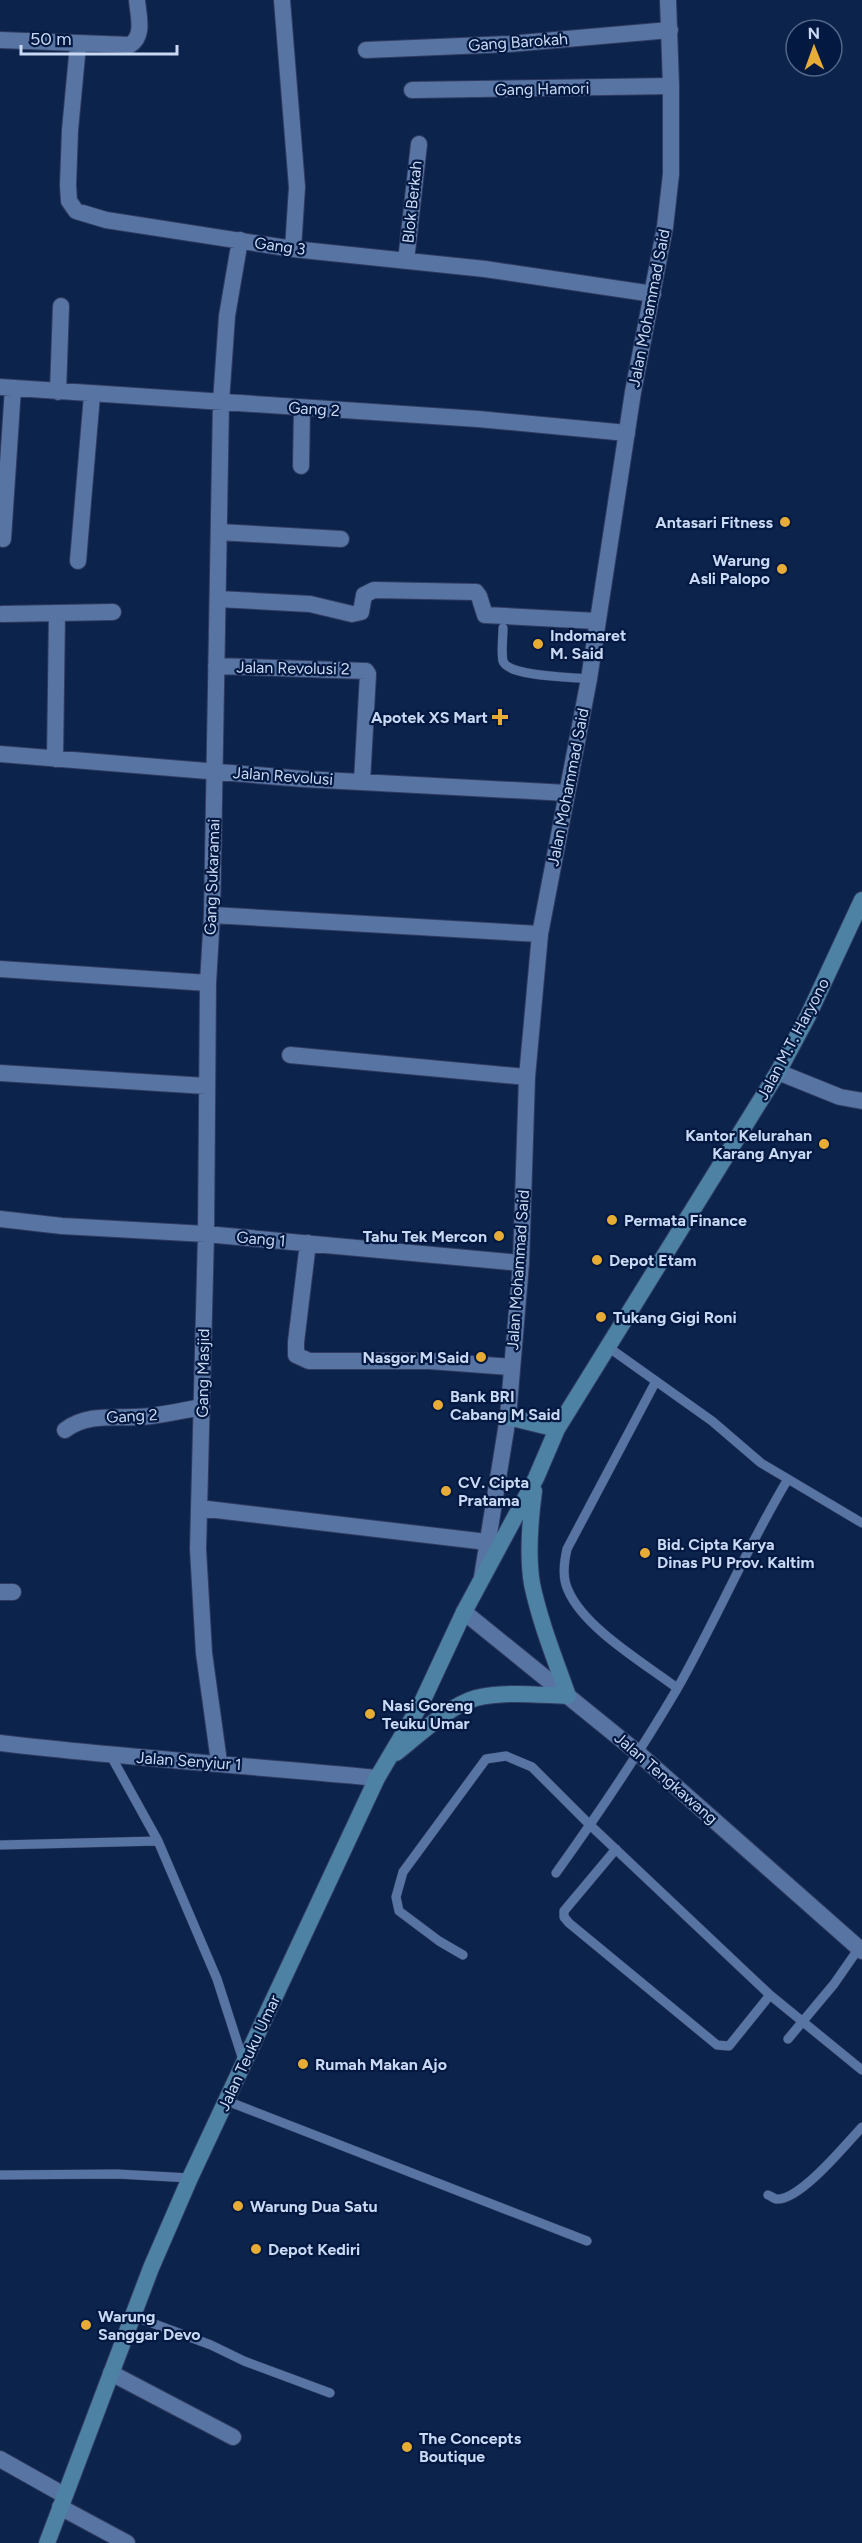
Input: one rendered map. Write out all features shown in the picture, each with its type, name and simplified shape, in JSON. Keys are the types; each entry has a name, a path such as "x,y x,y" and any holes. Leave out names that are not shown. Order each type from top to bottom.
{"main road":[{"name":"Jalan M.T. Haryono","path":"482,1578 536,1478 557,1429 778,1072 808,1016 862,900"},
{"path":"508,1417 557,1429"},
{"path":"387,1761 440,1718 474,1699 505,1695 568,1696 539,1612 532,1582 530,1544 536,1478"},
{"name":"Jalan Teuku Umar","path":"47,2543 133,2316 190,2178 377,1778 422,1702 482,1578"}],"street":[{"path":"0,40 78,45 130,45 137,41 140,34 137,0"},
{"path":"282,0 297,187 293,249"},
{"name":"Jalan Mohammad Said","path":"482,1578 508,1417 521,1263 527,1077 540,934 589,679 596,621 627,433 665,227 670,174 671,86 668,0"},
{"name":"Gang Barokah","path":"366,50 509,44 670,30"},
{"name":"Gang 3","path":"78,45 70,130 68,185 69,201 76,211 106,220 293,249 485,269 653,294"},
{"name":"Gang Hamori","path":"412,90 671,86"},
{"name":"Blok Berkah","path":"406,261 419,144"},
{"name":"Gang Sukaramai","path":"208,983 212,915 221,402 227,316 240,240"},
{"path":"58,392 61,306"},
{"path":"3,539 6,388"},
{"name":"Gang 2","path":"6,388 478,419 627,433"},
{"path":"78,561 92,395"},
{"path":"301,466 302,408"},
{"path":"219,532 341,539"},
{"path":"218,599 310,604 352,614 361,612 364,595 374,590 476,592 485,615 596,621"},
{"path":"2,614 113,612"},
{"path":"55,759 57,613"},
{"name":"Jalan Revolusi 2","path":"216,666 366,671 368,674 362,782"},
{"name":"Jalan Revolusi","path":"0,754 362,782 567,793"},
{"path":"212,915 540,934"},
{"path":"0,969 208,983"},
{"name":"Gang Masjid","path":"208,983 206,1234 198,1549 204,1653 219,1762"},
{"path":"290,1055 527,1077"},
{"path":"778,1072 840,1097 862,1101"},
{"path":"0,1073 207,1086"},
{"name":"Gang 1","path":"0,1219 62,1226 206,1234 521,1263"},
{"path":"308,1243 296,1342 296,1355 300,1359 309,1361 429,1361 512,1367"},
{"name":"Gang 2","path":"65,1430 76,1422 100,1417 149,1416 202,1407"},
{"path":"198,1508 487,1542"},
{"name":"Jalan Tengkawang","path":"464,1612 638,1753 861,1950"},
{"name":"Jalan Senyiur 1","path":"0,1743 111,1756 219,1762 377,1778"},
{"path":"111,2373 233,2438"},
{"path":"0,2459 127,2543"}],"lane":[{"path":"503,628 503,661 508,669 589,679"},
{"path":"608,1347 712,1422 761,1463 862,1522"},
{"path":"656,1381 567,1550 564,1565 567,1589 577,1607 596,1627 677,1688"},
{"path":"556,1873 638,1753 677,1688 769,1510 788,1479"},
{"path":"111,1756 158,1841 216,1979 244,2065"},
{"path":"463,1955 399,1911 396,1897 403,1872 486,1759 506,1756 532,1767 770,1995 862,2070"},
{"path":"0,1845 158,1841"},
{"path":"616,1849 564,1911 564,1917 569,1923 717,2045 729,2046 770,1995"},
{"path":"788,2039 861,1950"},
{"path":"227,2101 587,2241"},
{"path":"768,2195 776,2199 783,2198 800,2190 862,2127"},
{"path":"0,2175 117,2174 190,2178"},
{"path":"133,2316 330,2393"}],"place":[{"name":"Antasari Fitness","path":"785,522"},
{"name":"Warung Asli Palopo","path":"782,569"},
{"name":"Indomaret M. Said","path":"538,644"},
{"name":"Apotek XS Mart","path":"500,717"},
{"name":"Kantor Kelurahan Karang Anyar","path":"824,1144"},
{"name":"Permata Finance","path":"612,1220"},
{"name":"Tahu Tek Mercon","path":"499,1236"},
{"name":"Depot Etam","path":"597,1260"},
{"name":"Tukang Gigi Roni","path":"601,1317"},
{"name":"Nasgor M Said","path":"481,1357"},
{"name":"Bank BRI Cabang M Said","path":"438,1405"},
{"name":"CV. Cipta Pratama","path":"446,1491"},
{"name":"Bid. Cipta Karya Dinas PU Prov. Kaltim","path":"645,1553"},
{"name":"Nasi Goreng Teuku Umar","path":"370,1714"},
{"name":"Rumah Makan Ajo","path":"303,2064"},
{"name":"Warung Dua Satu","path":"238,2206"},
{"name":"Depot Kediri","path":"256,2249"},
{"name":"Warung Sanggar Devo","path":"86,2325"},
{"name":"The Concepts Boutique","path":"407,2447"}]}
